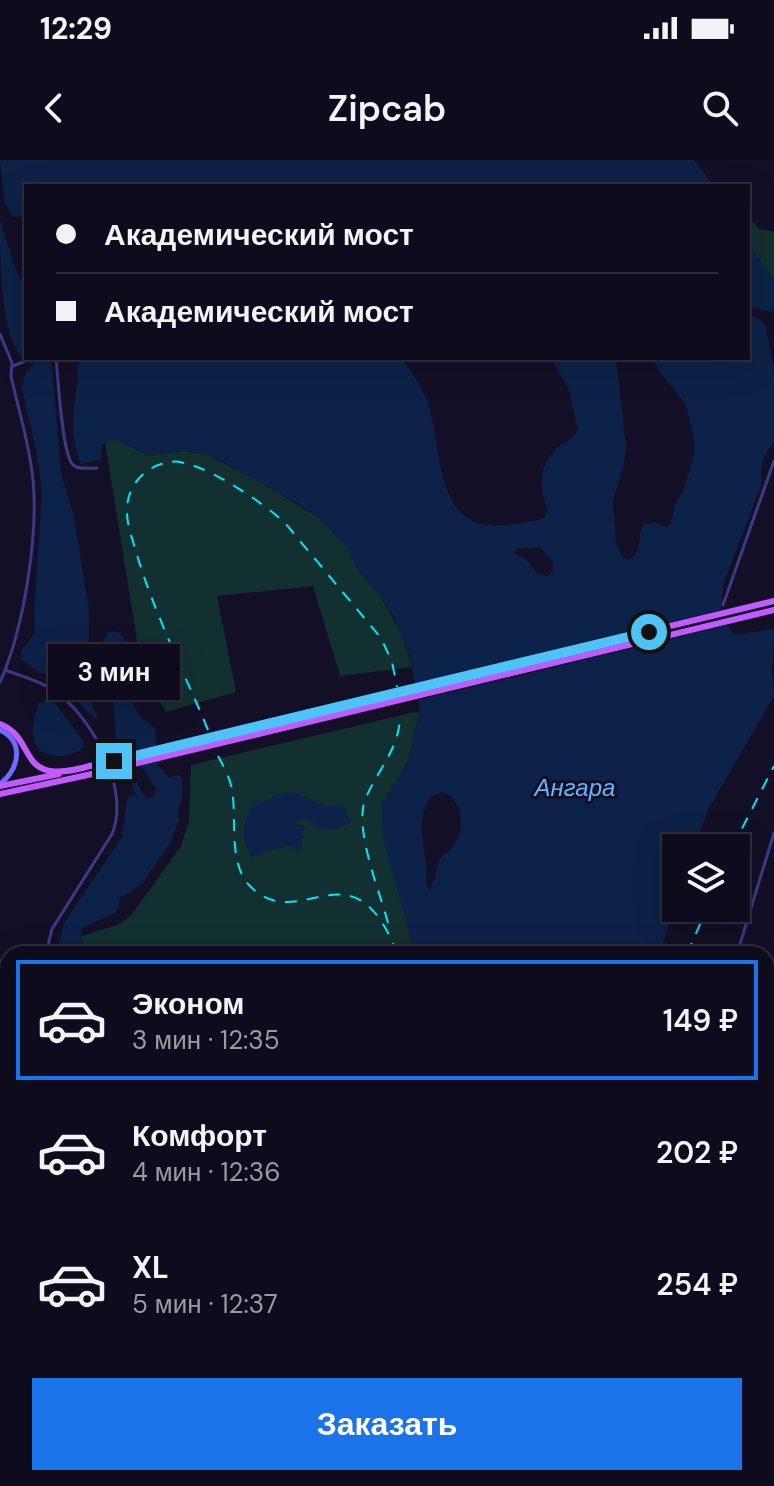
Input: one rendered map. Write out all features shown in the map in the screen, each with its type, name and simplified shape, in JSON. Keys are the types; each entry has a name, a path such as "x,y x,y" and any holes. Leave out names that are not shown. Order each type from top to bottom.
{"main road":[{"path":"0,795 774,601"},
{"path":"1,725 12,732 38,767 54,771 91,770 774,610"},
{"path":"0,785 11,774 17,755 14,740 1,725"},
{"path":"0,785 74,769"}],"street":[{"path":"0,334 12,363 34,489 29,568 12,651 0,682"},
{"path":"11,367 27,360"},
{"path":"56,360 68,458 80,469 97,468"},
{"path":"723,605 774,461"},
{"path":"5,670 50,688 72,706 104,752 116,802 113,830 52,929 48,946"},
{"path":"739,946 774,833"}],"green space":[{"path":"750,218 759,229 774,232 774,280 750,270"},
{"path":"116,440 147,455 184,451 205,454 250,476 318,517 347,547 358,570 380,595 400,631 412,667 340,676 313,586 217,596 236,692 166,712 140,659 105,442"},
{"path":"419,713 408,762 382,804 384,840 412,946 84,946 81,936 120,924 132,914 181,846 189,821 191,765"}],"water":[{"path":"0,160 694,160 712,184 24,184 24,216 13,217 5,203"},
{"path":"0,220 24,286 23,357 15,348 10,333 1,272"},
{"path":"750,245 774,280 774,313 750,307"},
{"name":"Ангара","path":"750,316 759,319 766,327 774,370 774,443 763,459 761,486 723,585 721,610 733,635 774,629 774,696 709,808 699,834 662,834 662,922 670,922 662,946 412,946 386,851 382,804 408,762 420,707 409,655 395,619 380,595 358,570 346,547 318,517 222,461 205,454 184,451 147,455 116,440 102,444 101,460 81,464 74,432 77,366 82,360 402,360 427,401 446,487 454,504 466,517 483,524 531,522 544,518 548,511 542,485 547,461 578,430 568,388 552,360 616,360 626,447 613,500 616,543 622,556 628,560 638,549 643,525 654,522 666,527 671,524 694,455 694,437 686,405 654,360 750,360","holes":["540,547 553,562 553,571 548,576 538,574 526,559 513,553 518,549","442,792 456,802 461,827 455,844 441,857 429,890 422,830 425,809 430,797"]},
{"path":"48,360 52,365 61,473 74,517 89,610 88,698 98,717 96,719 80,704 68,685 71,645 66,646 58,670 52,673 42,674 21,660 22,650 35,633 42,494 22,389 25,374 36,361"},
{"path":"117,631 127,642 134,704 139,715 155,730 158,765 169,778 178,775 182,778 179,819 171,842 141,885 119,899 119,908 115,913 82,928 84,946 58,946 64,923 122,837 127,800 135,795 131,783 134,780 137,782 148,799 153,797 156,790 147,774 116,739 103,641 108,632"},
{"path":"51,698 83,740 84,747 79,751 65,756 50,755 34,741 33,727 39,703"},
{"path":"294,792 325,806 342,805 351,822 327,829 313,826 313,821 299,819 295,825 308,826 301,833 305,837 302,839 302,849 296,852 285,846 252,857 245,842 244,827 256,799 264,804 277,794"}],"pier":[{"path":"725,609 732,624 415,701 412,685"}],"railway":[{"path":"208,730 152,600 128,520 128,499 135,484 146,472 169,462 181,462 212,474 262,504 285,523 381,638 392,662 397,687"},
{"path":"388,923 365,844 363,813 365,800 395,741 400,719"},
{"path":"218,756 231,786 238,865 249,885 268,898 287,902 342,895 360,900 378,916 394,946"},
{"path":"739,834 774,766"},
{"path":"690,946 701,922"}],"route":[{"path":"114,761 649,632"}]}
